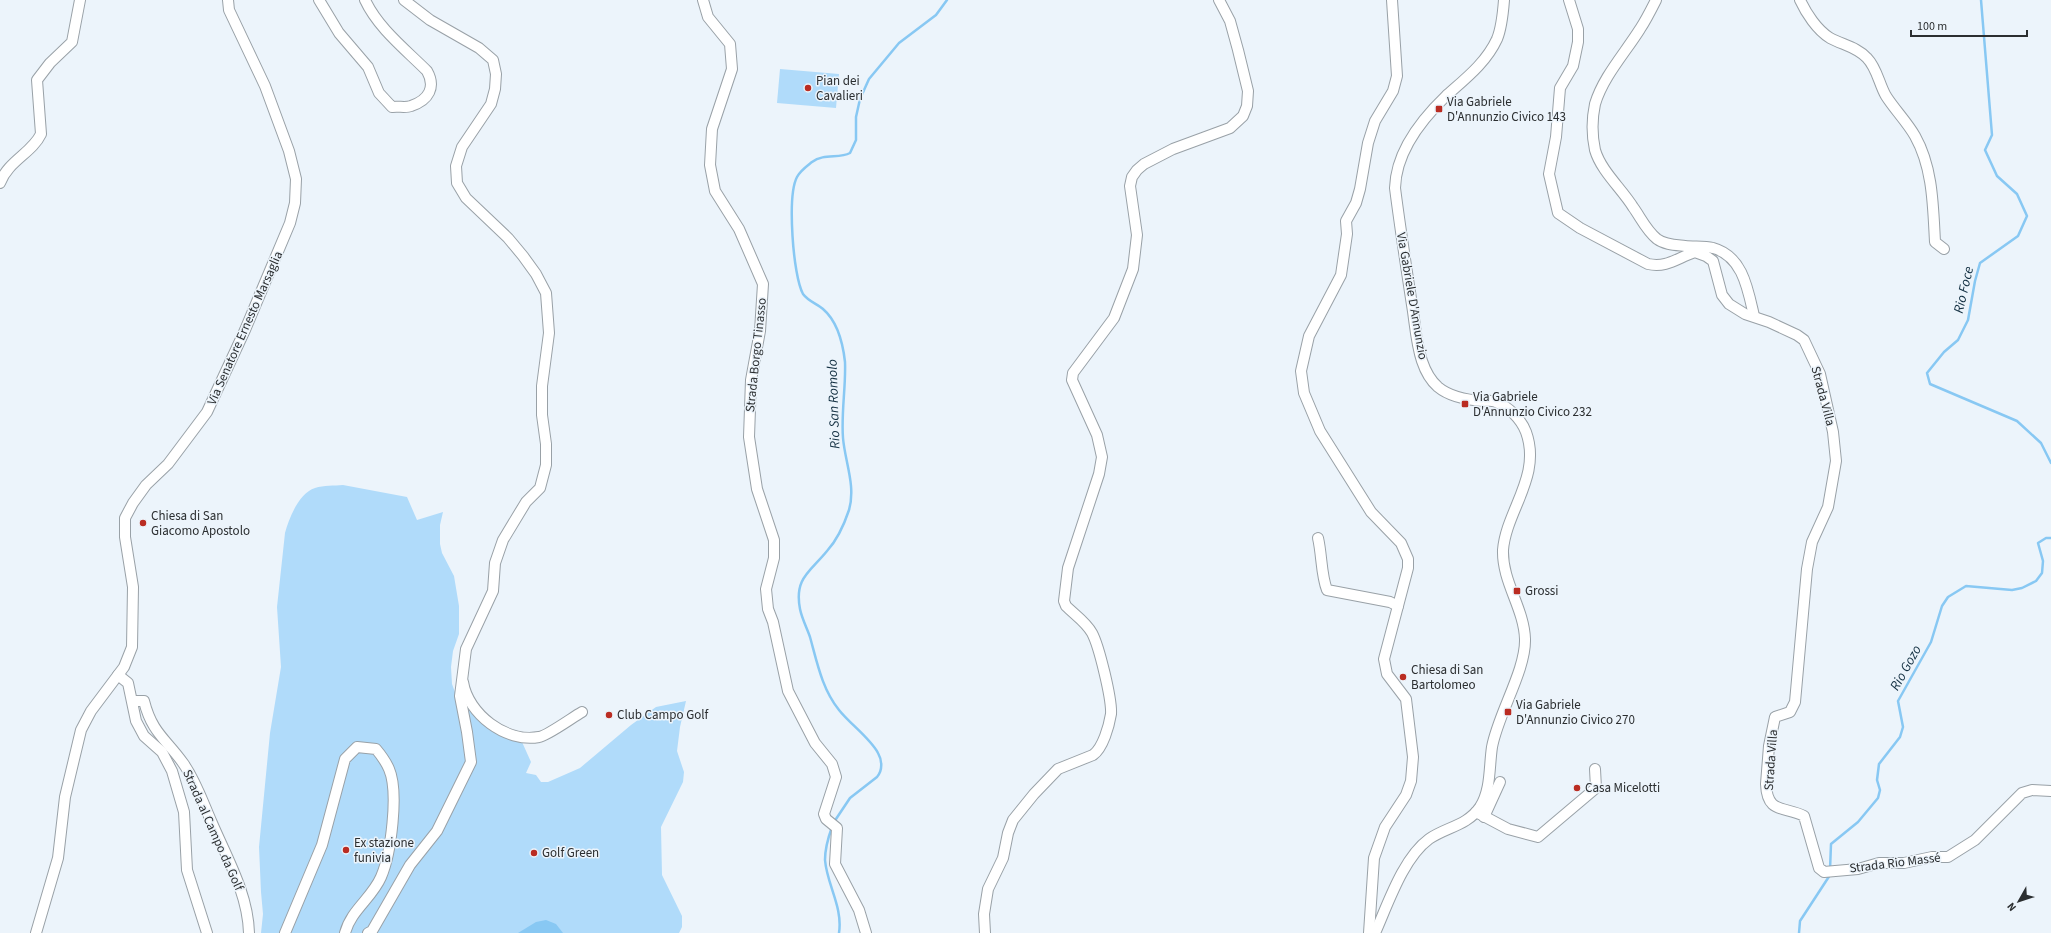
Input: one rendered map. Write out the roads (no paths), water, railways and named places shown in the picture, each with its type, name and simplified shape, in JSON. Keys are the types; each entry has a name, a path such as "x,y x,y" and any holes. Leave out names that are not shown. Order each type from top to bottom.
{"street":[{"path":"0,183 3,176 12,164 38,141 42,134 37,80 50,63 72,42 80,0"},
{"name":"Via Senatore Ernesto Marsaglia","path":"36,933 58,858 65,797 81,730 91,711 118,675 132,647 133,587 125,537 125,518 133,503 146,486 168,464 207,412 246,330 290,223 295,203 296,179 290,151 265,86 229,10 228,0"},
{"path":"319,0 339,33 368,67 379,93 392,106 411,106 427,95 432,86 432,79 427,71 384,28 369,10 365,0"},
{"path":"368,933 372,931 410,865 437,831 471,762 460,696 466,649 493,591 495,563 503,540 526,502 540,488 546,465 546,444 542,415 542,386 549,333 546,293 536,274 508,238 466,198 457,183 456,166 462,147 491,104 495,89 496,74 493,60 479,48 430,20 404,0"},
{"name":"Strada Borgo Tinasso","path":"703,0 708,17 730,44 732,69 712,128 710,165 715,191 739,228 763,284 760,331 751,380 749,437 757,490 774,540 774,558 766,589 768,609 773,622 788,691 815,743 832,764 834,770 836,777 824,814 826,819 837,828 835,864 859,910 866,933"},
{"path":"985,933 984,914 988,889 1003,858 1008,833 1014,820 1034,794 1058,769 1093,756 1097,752 1108,726 1110,703 1099,652 1092,633 1066,606 1064,601 1068,568 1099,474 1102,457 1097,435 1072,380 1073,373 1114,318 1133,269 1137,235 1130,186 1137,170 1144,164 1173,149 1230,128 1243,116 1247,106 1248,91 1238,50 1230,21 1219,0"},
{"path":"1369,933 1374,858 1385,827 1406,795 1411,781 1413,757 1406,700 1387,674 1384,658 1408,568 1408,559 1401,543 1371,512 1320,432 1304,393 1301,371 1309,336 1341,275 1347,234 1346,221 1356,203 1360,189 1368,143 1375,121 1393,91 1398,76 1392,0"},
{"name":"Via Gabriele D'Annunzio","path":"1480,814 1485,798 1492,746 1498,724 1524,656 1526,641 1524,627 1520,609 1505,571 1503,552 1505,535 1526,482 1529,449 1526,433 1519,420 1510,410 1495,401 1464,399 1450,394 1437,386 1426,372 1420,358 1406,270 1395,188 1395,173 1400,159 1417,130 1444,98 1485,59 1497,39 1504,0"},
{"path":"1569,0 1578,29 1578,42 1573,66 1560,88 1556,138 1549,174 1558,213 1580,228 1648,264 1659,266 1665,265 1699,250 1712,248 1728,254 1744,276 1749,290 1754,316"},
{"path":"1656,0 1641,28 1603,86 1598,98 1593,116 1595,149 1600,161 1633,207 1645,227 1657,240 1670,245 1699,250"},
{"path":"1800,0 1820,30 1830,38 1858,51 1868,59 1885,95 1914,135 1923,155 1929,177 1933,200 1935,242 1944,249"},
{"name":"Strada Villa","path":"1699,250 1713,261 1722,295 1729,304 1738,311 1754,316 1797,335 1804,340 1820,374 1836,446 1836,460 1828,507 1812,542 1807,569 1795,702 1790,712 1775,717 1769,746 1766,784 1770,802 1777,808 1804,816 1819,868 1824,872 1835,870"},
{"path":"1318,538 1323,560 1323,580 1327,590 1390,602 1398,606"},
{"path":"118,675 128,682 136,721 144,736 162,752 172,771 184,812 187,870 208,933"},
{"path":"462,678 464,688 476,710 495,727 514,736 540,737 582,712"},
{"name":"Strada al Campo da Golf","path":"133,701 144,702 148,718 162,740 183,763 200,794 243,898 249,933"},
{"path":"285,933 322,845 345,759 357,747 376,749 390,770 394,798 392,828 381,877 349,920 345,933"},
{"path":"1480,814 1508,829 1538,837 1596,788 1595,769"},
{"name":"Via Gabriele D'Annunzio","path":"1375,933 1406,865 1417,849 1430,839 1480,814 1500,782"},
{"name":"Strada Rio Massé","path":"1835,870 1858,869 1879,863 1904,862 1948,856 1975,840 2022,793 2032,790 2051,791"}],"waterway":[{"name":"Rio San Romolo","path":"834,822 850,798 877,777 880,771 881,762 874,747 839,710 828,693 800,609 799,590 801,583 809,570 831,546 843,526 851,501 851,483 843,438 845,362 841,340 836,326 828,314 810,301 803,294 799,285 792,236 792,201 798,175 812,162 821,158 841,156 850,153 856,140 856,117 860,99 869,79 899,43 936,15 947,0"},
{"name":"Rio Foce","path":"1981,0 1992,135 1985,150 1997,176 2017,194 2027,216 2018,236 1980,263 1968,320 1958,340 1944,352 1927,373 1930,384 2017,421 2041,443 2051,463"},
{"name":"Rio Gozo","path":"1830,870 1831,844 1858,822 1878,798 1880,790 1877,780 1879,764 1900,737 1903,727 1898,701 1931,642 1942,606 1948,597 1966,586 2012,590 2022,588 2036,581 2042,573 2043,561 2038,543 2046,538 2051,538"},
{"name":"Rio San Romolo","path":"832,827 827,843 825,860 826,869 839,914 839,933"},
{"name":"Rio Gozo","path":"1799,933 1800,921 1830,875"}],"place":[{"name":"Pian dei Cavalieri","path":"808,88"},
{"name":"Via Gabriele D'Annunzio Civico 143","path":"1439,109"},
{"name":"Via Gabriele D'Annunzio Civico 232","path":"1465,404"},
{"name":"Chiesa di San Giacomo Apostolo","path":"143,523"},
{"name":"Grossi","path":"1517,591"},
{"name":"Chiesa di San Bartolomeo","path":"1403,677"},
{"name":"Via Gabriele D'Annunzio Civico 270","path":"1508,712"},
{"name":"Club Campo Golf","path":"609,715"},
{"name":"Casa Micelotti","path":"1577,788"},
{"name":"Ex stazione funivia","path":"346,850"},
{"name":"Golf Green","path":"534,853"}]}
